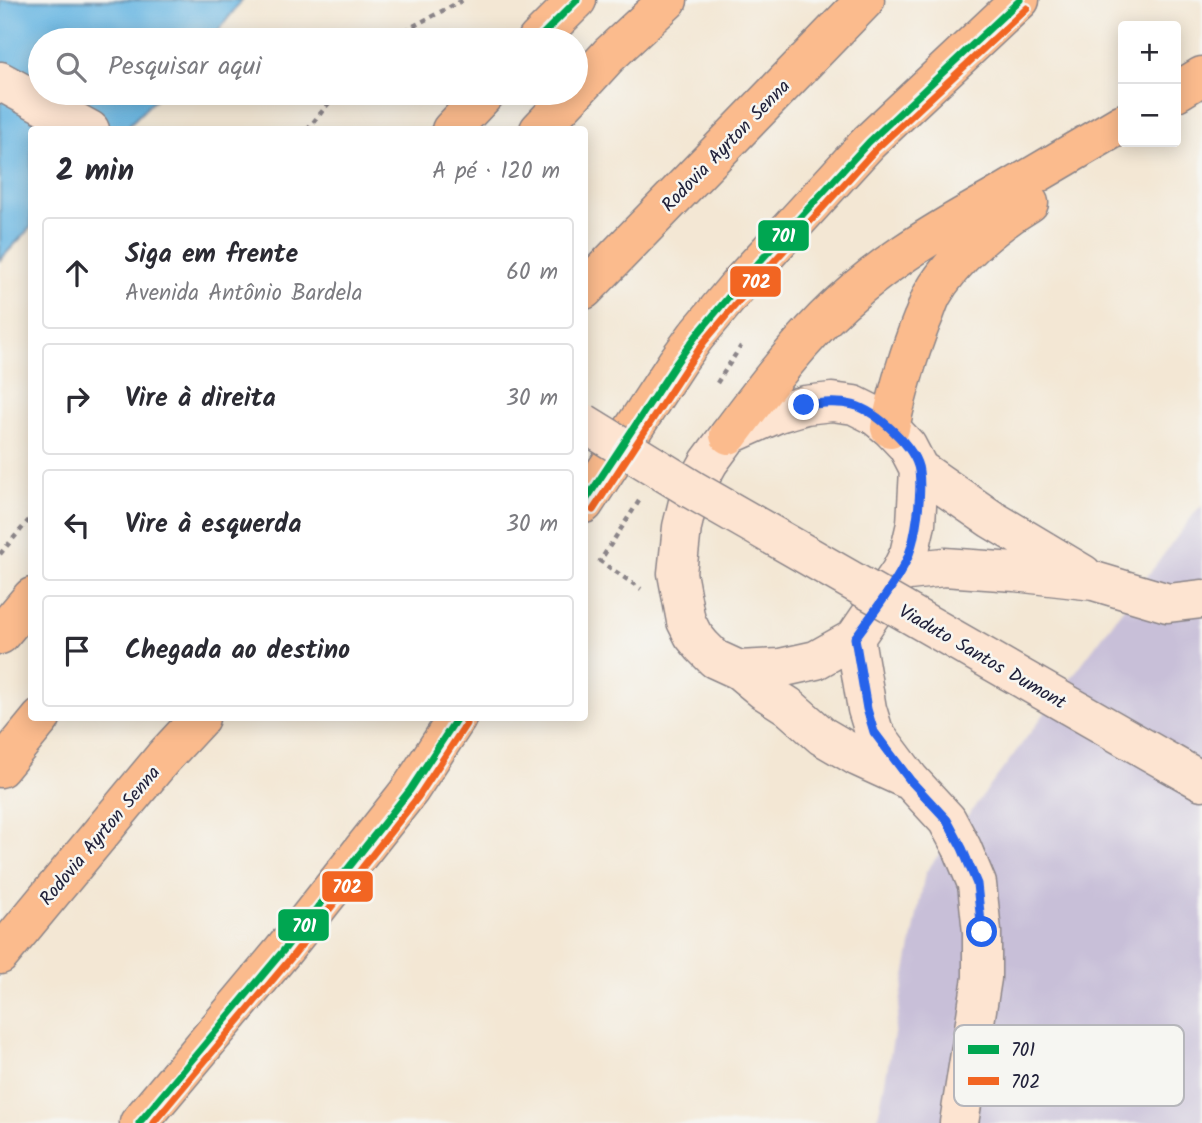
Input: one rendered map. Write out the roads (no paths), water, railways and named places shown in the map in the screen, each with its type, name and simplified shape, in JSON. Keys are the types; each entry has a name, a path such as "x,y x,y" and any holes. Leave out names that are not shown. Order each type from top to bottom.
{"highway":[{"path":"549,28 577,0"},
{"path":"588,78 668,0"},
{"name":"Rodovia Ayrton Senna","path":"588,286 865,0"},
{"path":"588,498 677,362 741,282 869,142 1020,0"},
{"path":"1181,89 1202,76"},
{"path":"1181,116 1202,104"},
{"path":"455,126 474,105"},
{"path":"543,126 563,105"},
{"path":"729,435 781,367 825,318 889,263 940,229 1118,126"},
{"path":"890,428 898,390 916,335 932,295 951,267 979,239 1025,205 1126,147"},
{"path":"0,635 28,602"},
{"path":"0,768 39,721"},
{"name":"Rodovia Ayrton Senna","path":"0,955 163,758 197,721"},
{"path":"139,1123 283,951 394,811 455,721"}],"street":[{"path":"0,81 28,96"},
{"path":"44,105 83,126"},
{"path":"910,780 858,757 822,736 788,706 738,670 715,659 693,635 686,621 677,573 682,527 690,498 709,462 729,435 778,413 804,405 832,402 854,405 874,415 890,428 907,446 919,469 991,519 1094,581"},
{"name":"Viaduto Santos Dumont","path":"588,425 693,490 1202,781"},
{"path":"738,670 780,668 816,660 855,638 909,555 916,524 919,469"},
{"path":"900,572 944,567 968,568 1094,581 1168,603 1202,599"},
{"path":"855,638 867,709 874,732 910,780 947,820 977,884 982,932 982,978 975,1025"}],"water":[{"path":"0,0 242,0 220,28 28,28 28,105 149,105 128,126 28,126 28,230 0,260"}]}
